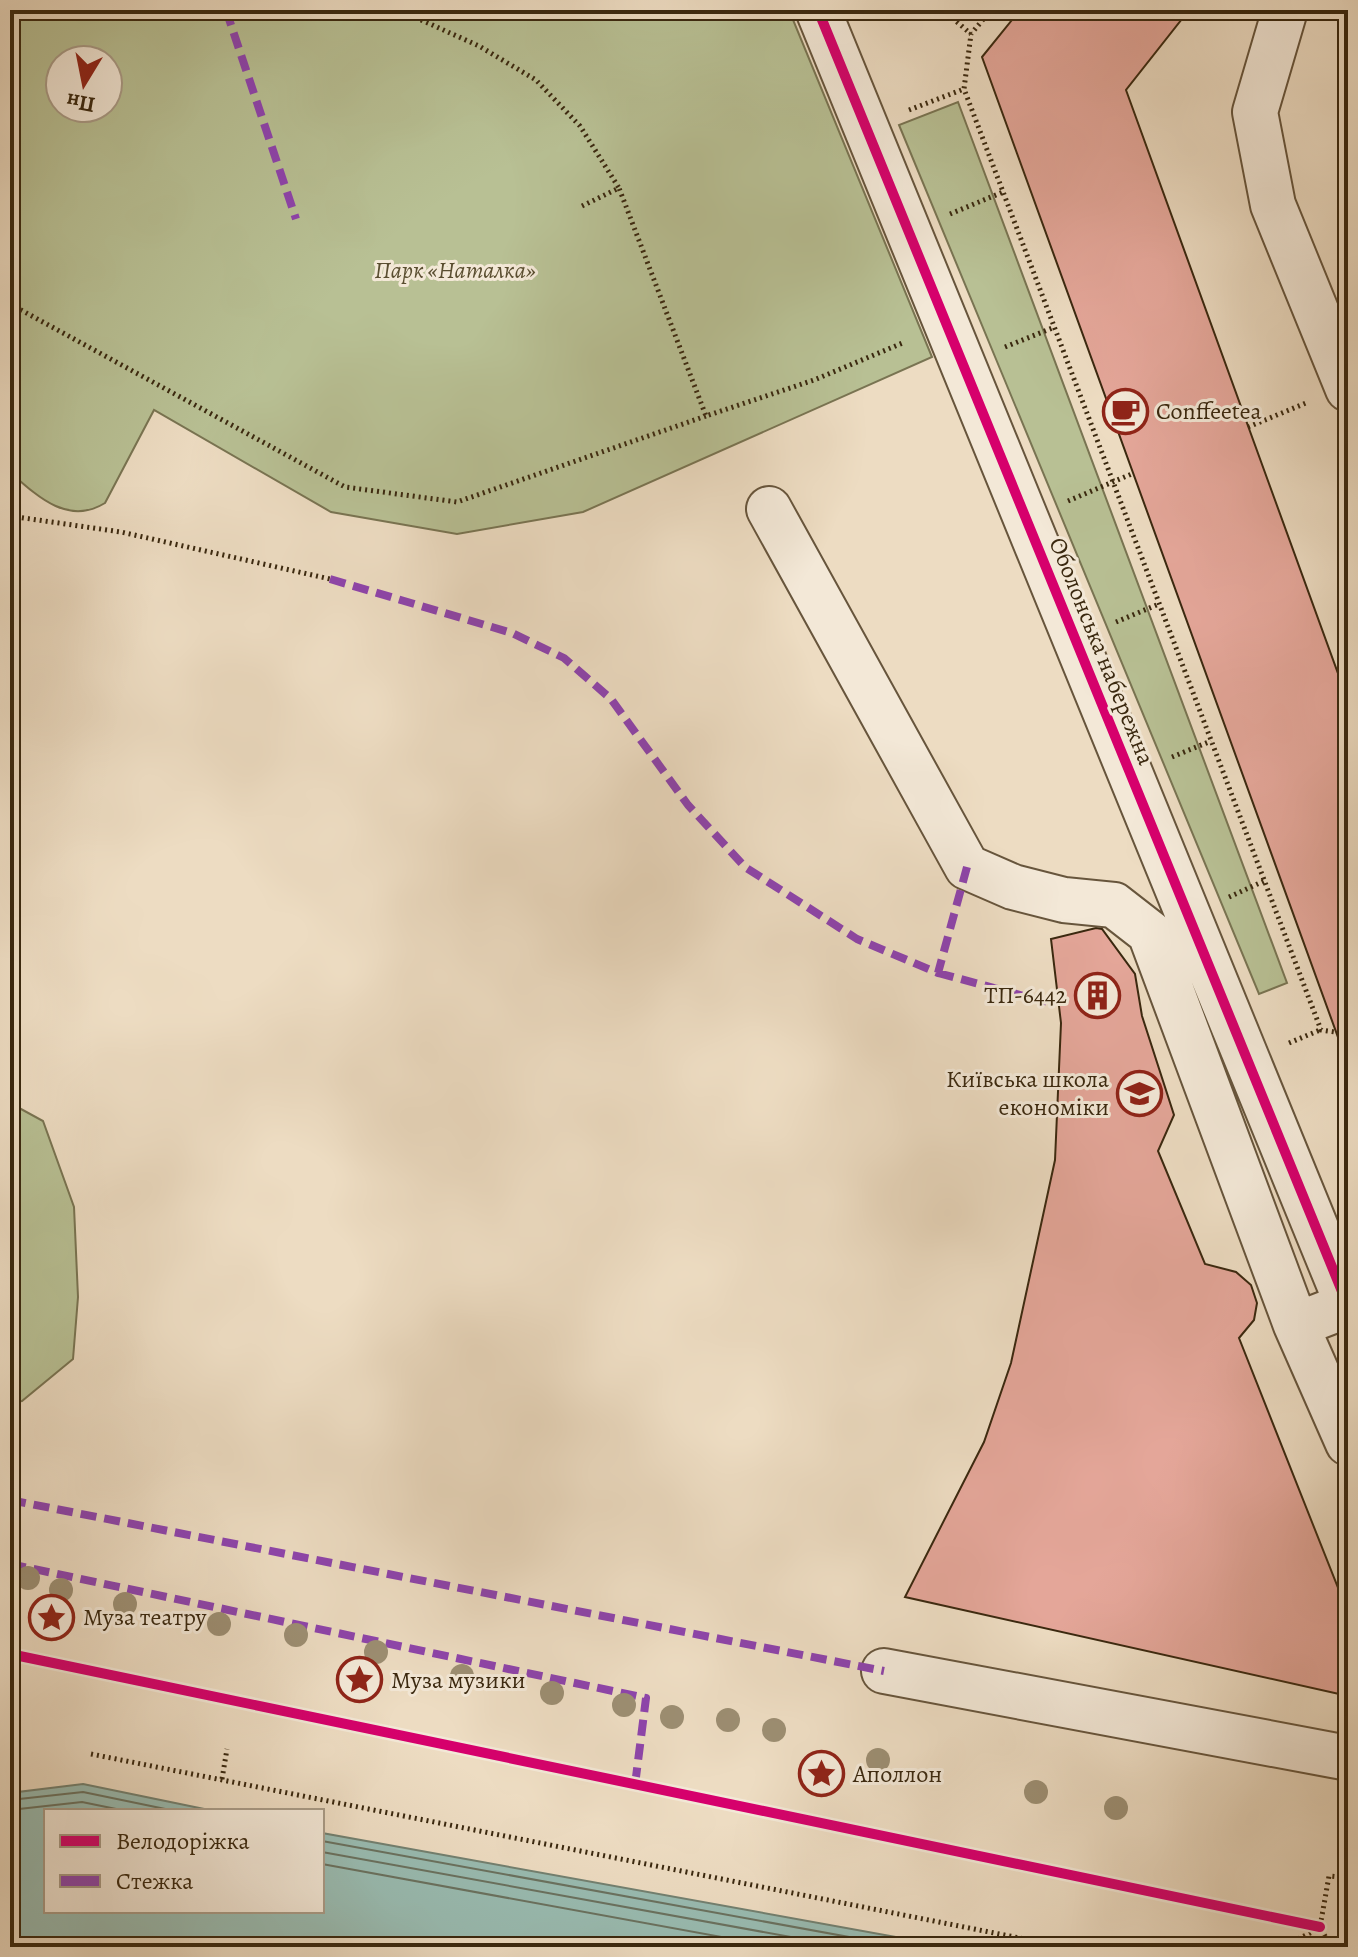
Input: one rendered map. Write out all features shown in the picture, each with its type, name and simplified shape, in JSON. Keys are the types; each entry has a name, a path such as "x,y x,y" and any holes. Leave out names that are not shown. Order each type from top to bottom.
{"street":[{"name":"Оболонська набережна","path":"818,10 1348,1305"},
{"path":"1285,10 1255,112 1273,205 1347,386"},
{"path":"769,509 967,867 1013,887 1064,900 1114,905 1150,933 1296,1325 1348,1443"},
{"path":"1296,1325 1348,1305"},
{"path":"884,1671 1348,1758"}],"path":[{"path":"399,10 479,46 536,80 580,126 619,188 706,416"},
{"path":"943,10 971,34"},
{"path":"991,10 971,34 964,89 1321,1030 1348,1034"},
{"path":"866,127 964,89"},
{"path":"582,206 619,188"},
{"path":"909,231 1003,192"},
{"path":"10,304 345,487 457,502 814,380 917,337"},
{"path":"1248,427 1347,386"},
{"path":"1026,519 1134,473"},
{"path":"10,516 121,532 330,579"},
{"path":"10,1654 1320,1927"},
{"path":"222,1779 227,1749"},
{"path":"91,1754 1065,1947"},
{"path":"1331,1947 1320,1927 1329,1876 1348,1878"},
{"path":"1282,1947 1320,1927"}],"green space":[{"name":"Парк «Наталка»","path":"10,10 789,10 932,357 583,512 457,534 331,512 154,410 105,503 91,509 66,510 31,490 10,472"},
{"path":"958,102 1287,983 1259,994 899,125"},
{"path":"10,1103 43,1121 74,1207 78,1297 73,1359 22,1401 10,1403"}],"water":[{"path":"83,1784 204,1809 44,1809 44,1913 324,1913 324,1833 951,1947 10,1947 10,1793"}],"building":[{"path":"1020,10 1189,10 1126,90 1348,701 1348,1050 1343,1051 982,57"},
{"path":"1102,929 1135,974 1142,1016 1174,1115 1158,1151 1205,1264 1236,1272 1251,1285 1257,1303 1254,1320 1239,1338 1348,1613 1348,1696 905,1597 984,1442 1011,1363 1055,1160 1061,1023 1051,939"}],"marked path":[{"path":"226,10 296,219"},
{"path":"330,579 512,633 564,658 611,699 688,805 745,867 857,939 938,973 967,867"},
{"path":"938,973 1050,1003"},
{"path":"10,1500 884,1671"},
{"path":"10,1564 646,1698 635,1785"}],"cycle path":[{"path":"818,10 1348,1306"},
{"path":"10,1654 1320,1927"}],"place":[{"name":"Conffeetea","path":"1125,411"},
{"name":"ТП-6442","path":"1098,995"},
{"name":"Київська школа економіки","path":"1140,1093"},
{"name":"Муза театру","path":"52,1617"},
{"name":"Муза музики","path":"360,1680"},
{"name":"Аполлон","path":"822,1774"}]}
